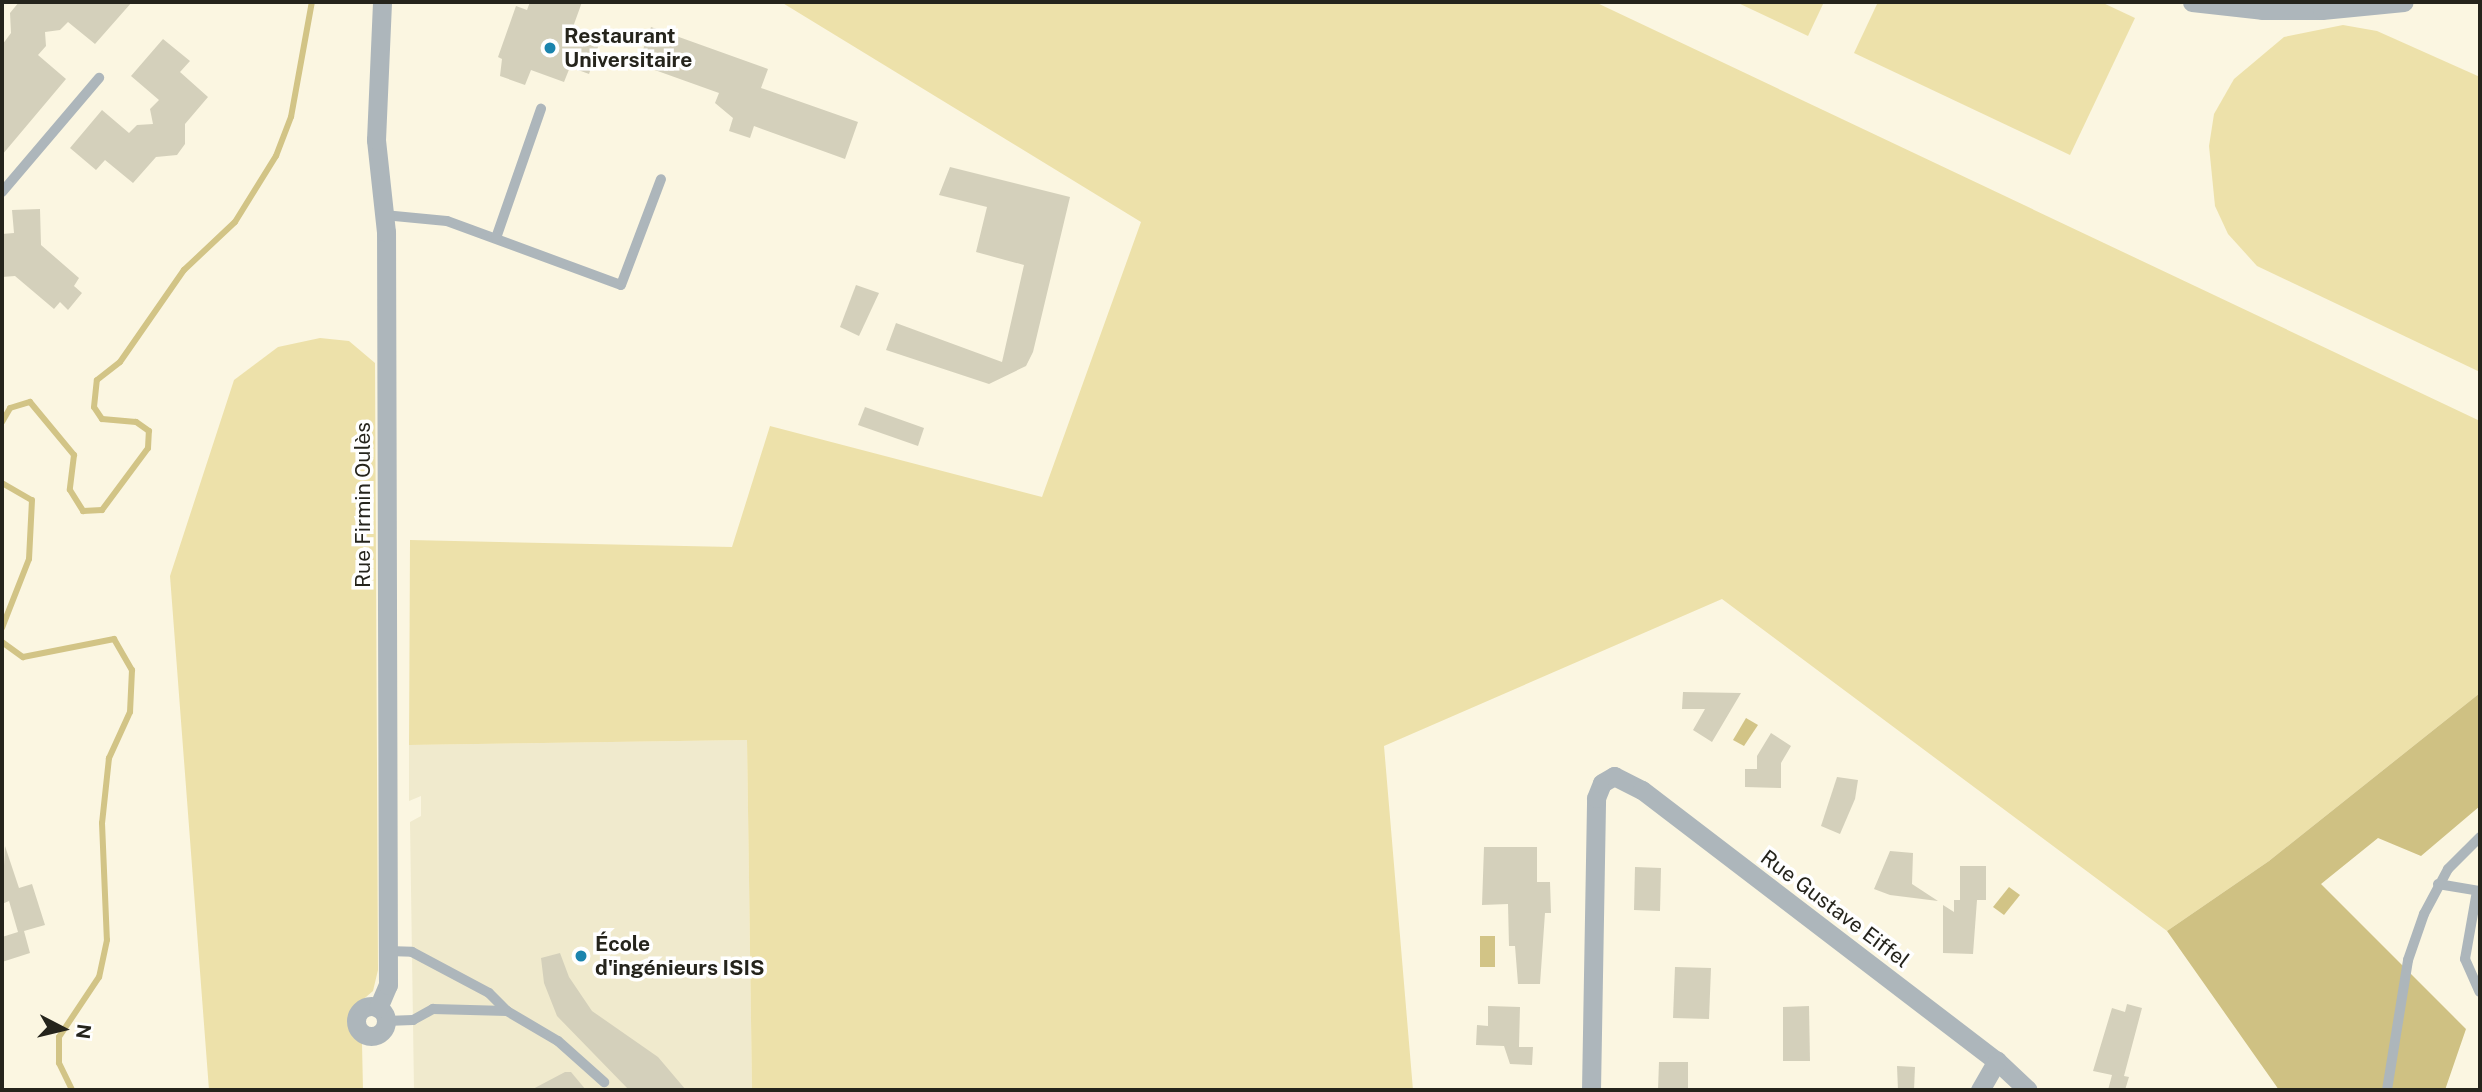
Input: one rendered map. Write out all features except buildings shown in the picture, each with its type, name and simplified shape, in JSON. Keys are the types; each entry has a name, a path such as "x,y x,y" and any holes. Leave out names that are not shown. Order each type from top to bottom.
{"street":[{"name":"Rue Firmin Oulès","path":"382,2 376,141 384,215 388,985 382,1014"},
{"path":"2192,2 2262,10 2322,10 2404,2"},
{"name":"Rue Gustave Eiffel","path":"1591,1090 1596,798 1608,778 1622,778 1642,790 1997,1061 2028,1090"},
{"path":"1980,1090 1997,1061"}],"lane":[{"path":"2,192 99,78"},
{"path":"496,238 541,109"},
{"path":"384,215 447,221 621,285 661,179"},
{"path":"2387,1090 2408,960 2438,884 2480,836"},
{"path":"2438,884 2479,891 2465,959 2480,992"},
{"path":"387,951 412,953 489,993 507,1010 558,1041 604,1082"},
{"path":"382,1014 413,1020 433,1009 452,1007 507,1010"}],"shaded area":[{"path":"781,2 1595,2 2480,421 2480,693 2269,861 2167,931 1722,599 1384,746 1413,1090 752,1090 747,740 409,745 410,540 732,547 770,426 1042,497 1141,222"},
{"path":"1736,2 1824,2 1808,36"},
{"path":"1878,2 2101,2 2135,18 2070,155 1854,53"},
{"path":"2343,25 2377,31 2480,77 2480,372 2257,266 2228,234 2215,206 2209,146 2214,114 2234,79 2284,37"},
{"path":"320,338 349,341 375,363 378,970 373,991 352,1009 348,1020 354,1038 362,1043 363,1090 209,1090 170,576 234,380 278,347"},
{"path":"2480,693 2480,806 2421,856 2378,838 2321,884 2466,1029 2445,1090 2279,1090 2167,931 2269,861"},
{"path":"1746,718 1758,725 1744,746 1733,740"},
{"name":"École d'ingénieurs ISIS","path":"747,740 752,1090 414,1090 410,822 421,816 421,796 409,801 409,745"},
{"path":"2009,887 2020,895 2004,915 1993,907"},
{"path":"1480,936 1495,936 1495,967 1480,967"}],"waterway":[{"path":"2,422 10,408 30,402 74,455 70,490 83,511 102,510 148,448 149,431 136,422 102,419 94,407 97,380 120,362 184,270 235,222 276,156 291,117 312,2"},
{"path":"2,483 32,500 29,559 2,628"},
{"path":"2,642 23,657 114,639 132,670 130,712 109,758 102,823 107,940 99,977 59,1037 59,1063 72,1090"}],"place":[{"name":"Restaurant Universitaire","path":"550,48"},
{"name":"École d'ingénieurs ISIS","path":"581,956"}]}
